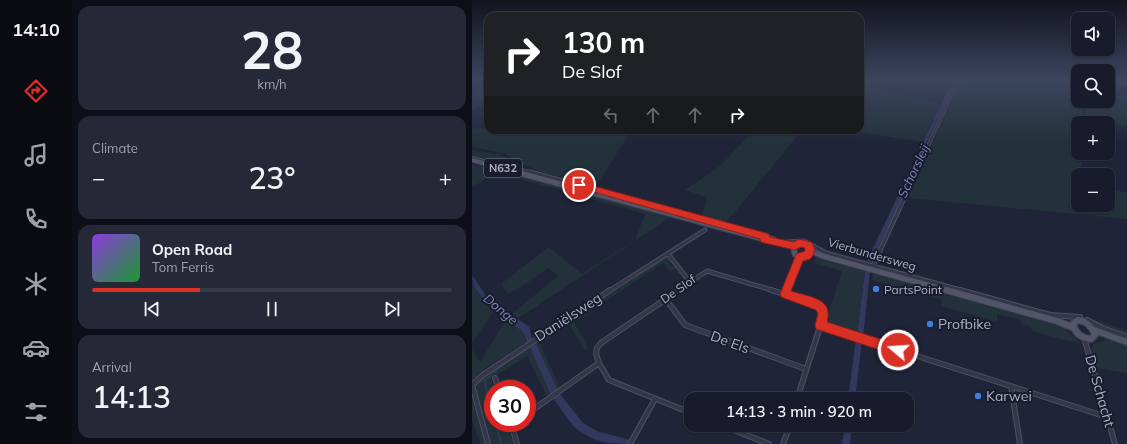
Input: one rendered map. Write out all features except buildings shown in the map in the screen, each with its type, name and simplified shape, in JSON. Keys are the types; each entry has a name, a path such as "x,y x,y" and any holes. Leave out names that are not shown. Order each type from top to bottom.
{"main road":[{"name":"Vierbundersweg","path":"472,159 600,192 765,238 794,248"},
{"name":"N632","path":"799,243 805,243 809,246 810,253 800,257 795,254 794,248 799,243"},
{"name":"Vierbundersweg","path":"810,253 976,297 1074,326"},
{"name":"N632","path":"1094,332 1091,339 1084,338 1078,334 1074,326 1075,322 1081,321 1089,324 1094,332 1127,342"}],"street":[{"path":"873,266 948,101"},
{"name":"Daniëlsweg","path":"472,385 502,361 705,230"},
{"name":"Vierbundersweg","path":"765,238 790,243 804,241 826,253 976,297 1050,315 1083,318 1102,328 1127,337"},
{"path":"668,254 690,282"},
{"path":"785,294 800,257"},
{"name":"De Slof","path":"599,363 596,348 601,343 704,271 710,270 820,306 823,309 824,314 799,392"},
{"name":"De Els","path":"665,298 685,325 806,369"},
{"path":"820,325 1107,417"},
{"name":"De Schacht","path":"1084,338 1115,444"},
{"path":"536,408 599,363 609,380 684,410"},
{"path":"472,385 488,444"},
{"path":"1011,386 1020,444"},
{"path":"630,444 655,399"},
{"path":"515,432 517,444"},
{"path":"739,432 769,444"},
{"path":"783,444 787,432"}],"shaded area":[{"path":"472,101 483,101 472,109"},
{"path":"864,101 931,101 941,103 923,142 864,133"},
{"path":"951,101 1071,101 1071,108 1083,108 1083,116 1071,116 1071,160 1081,160 1082,168 1071,168 1071,212 1115,212 1115,191 1127,192 1127,219 908,198"},
{"path":"1115,101 1127,101 1127,125 1115,124 1115,116 1085,116 1086,108 1115,108"},
{"path":"472,128 484,129 484,134 629,134 595,187 535,170 503,153 472,147"},
{"path":"750,134 799,134 726,223 702,216 707,197 685,190 720,166"},
{"path":"472,150 499,154 521,166 519,168 472,157"},
{"path":"472,164 532,178 671,217 514,321 527,332 531,339 484,369 472,381 472,349 480,362 507,318 558,276 548,268 515,291 514,290 508,294 502,285 486,296 547,248 550,248 582,274 635,240 645,214 495,172 472,188"},
{"path":"666,257 670,260 668,261 672,267 675,266 675,268 670,272 663,263 574,322 588,347 585,350 569,325 540,344 560,388 547,396 527,356 491,380 484,380 484,422 474,385 484,375"},
{"path":"816,257 865,271 857,335 825,323 842,271 814,263"},
{"path":"873,272 1064,327 1081,344 1034,332 1029,326 1021,324 1020,320 997,314 997,322 942,306 942,300 872,280"},
{"path":"472,281 495,309 472,343"},
{"path":"1081,316 1127,330 1127,335 1096,325"},
{"path":"1105,338 1127,345 1127,373 1096,368 1091,350 1094,343 1104,341"},
{"path":"472,398 485,444 480,444 472,418"},
{"path":"487,432 510,432 513,444 490,444"}],"water":[{"name":"Schorsleij","path":"943,101 946,101 872,262 867,261"},
{"path":"865,271 870,272 863,337 857,335"},
{"path":"472,275 486,296 510,315 507,318 490,305 480,294 473,282"},
{"path":"856,339 862,341 856,392 849,392"},
{"path":"844,432 851,432 850,444 842,444"}],"waterway":[{"path":"472,109 483,101"},
{"name":"Donge","path":"502,311 526,330 530,340"},
{"name":"Donge","path":"532,344 554,392"},
{"path":"485,380 504,364 526,350"},
{"name":"Donge","path":"557,397 580,426 598,436 628,443"},
{"path":"498,432 501,444"}],"place":[{"name":"PartsPoint","path":"876,289"},
{"name":"Profbike","path":"930,324"},
{"name":"Karwei","path":"978,396"}],"route":[{"path":"579,185 766,237 764,240 795,246 799,243 807,244 810,248 809,255 800,257 785,294 820,306 823,309 824,314 820,325 898,350"}]}
